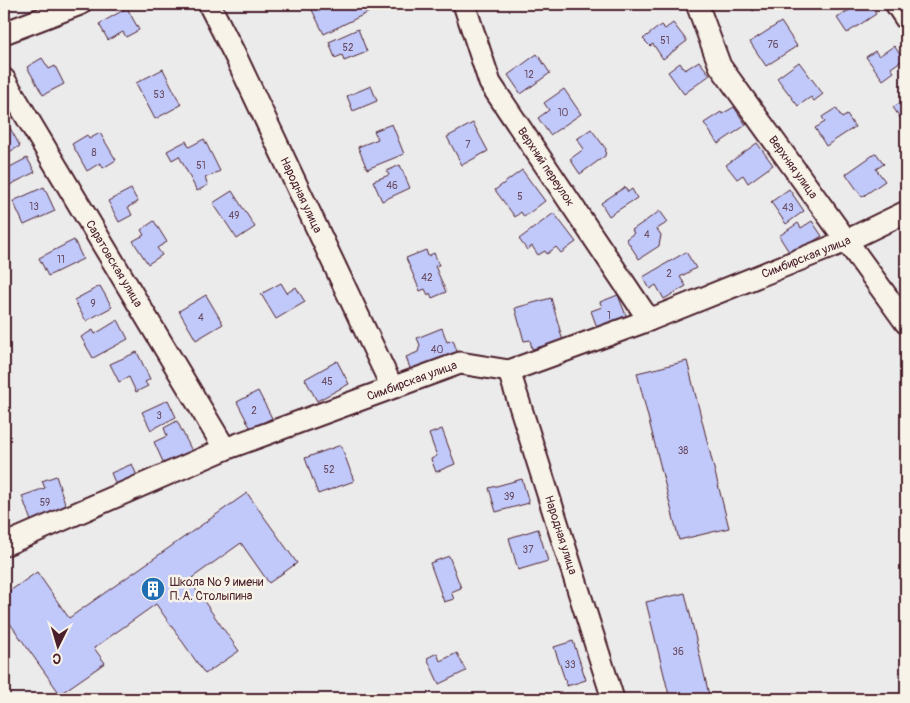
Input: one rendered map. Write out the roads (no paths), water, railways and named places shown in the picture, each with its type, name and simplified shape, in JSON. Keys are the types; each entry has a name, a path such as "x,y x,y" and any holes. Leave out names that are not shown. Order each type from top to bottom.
{"street":[{"path":"4,33 80,4"},
{"name":"Народная улица","path":"209,4 236,57 392,387"},
{"name":"Верхний переулок","path":"464,4 490,83 649,320"},
{"name":"Верхняя улица","path":"698,4 720,66 906,323"},
{"path":"896,4 906,19"},
{"name":"Саратовская улица","path":"4,79 225,449"},
{"name":"Симбирская улица","path":"4,545 225,449 392,387 460,363 509,371 649,320 846,241 906,212"},
{"name":"Народная улица","path":"509,371 613,699"}],"place":[{"name":"Школа № 9 имени П. А. Столыпина","path":"153,589"}]}
